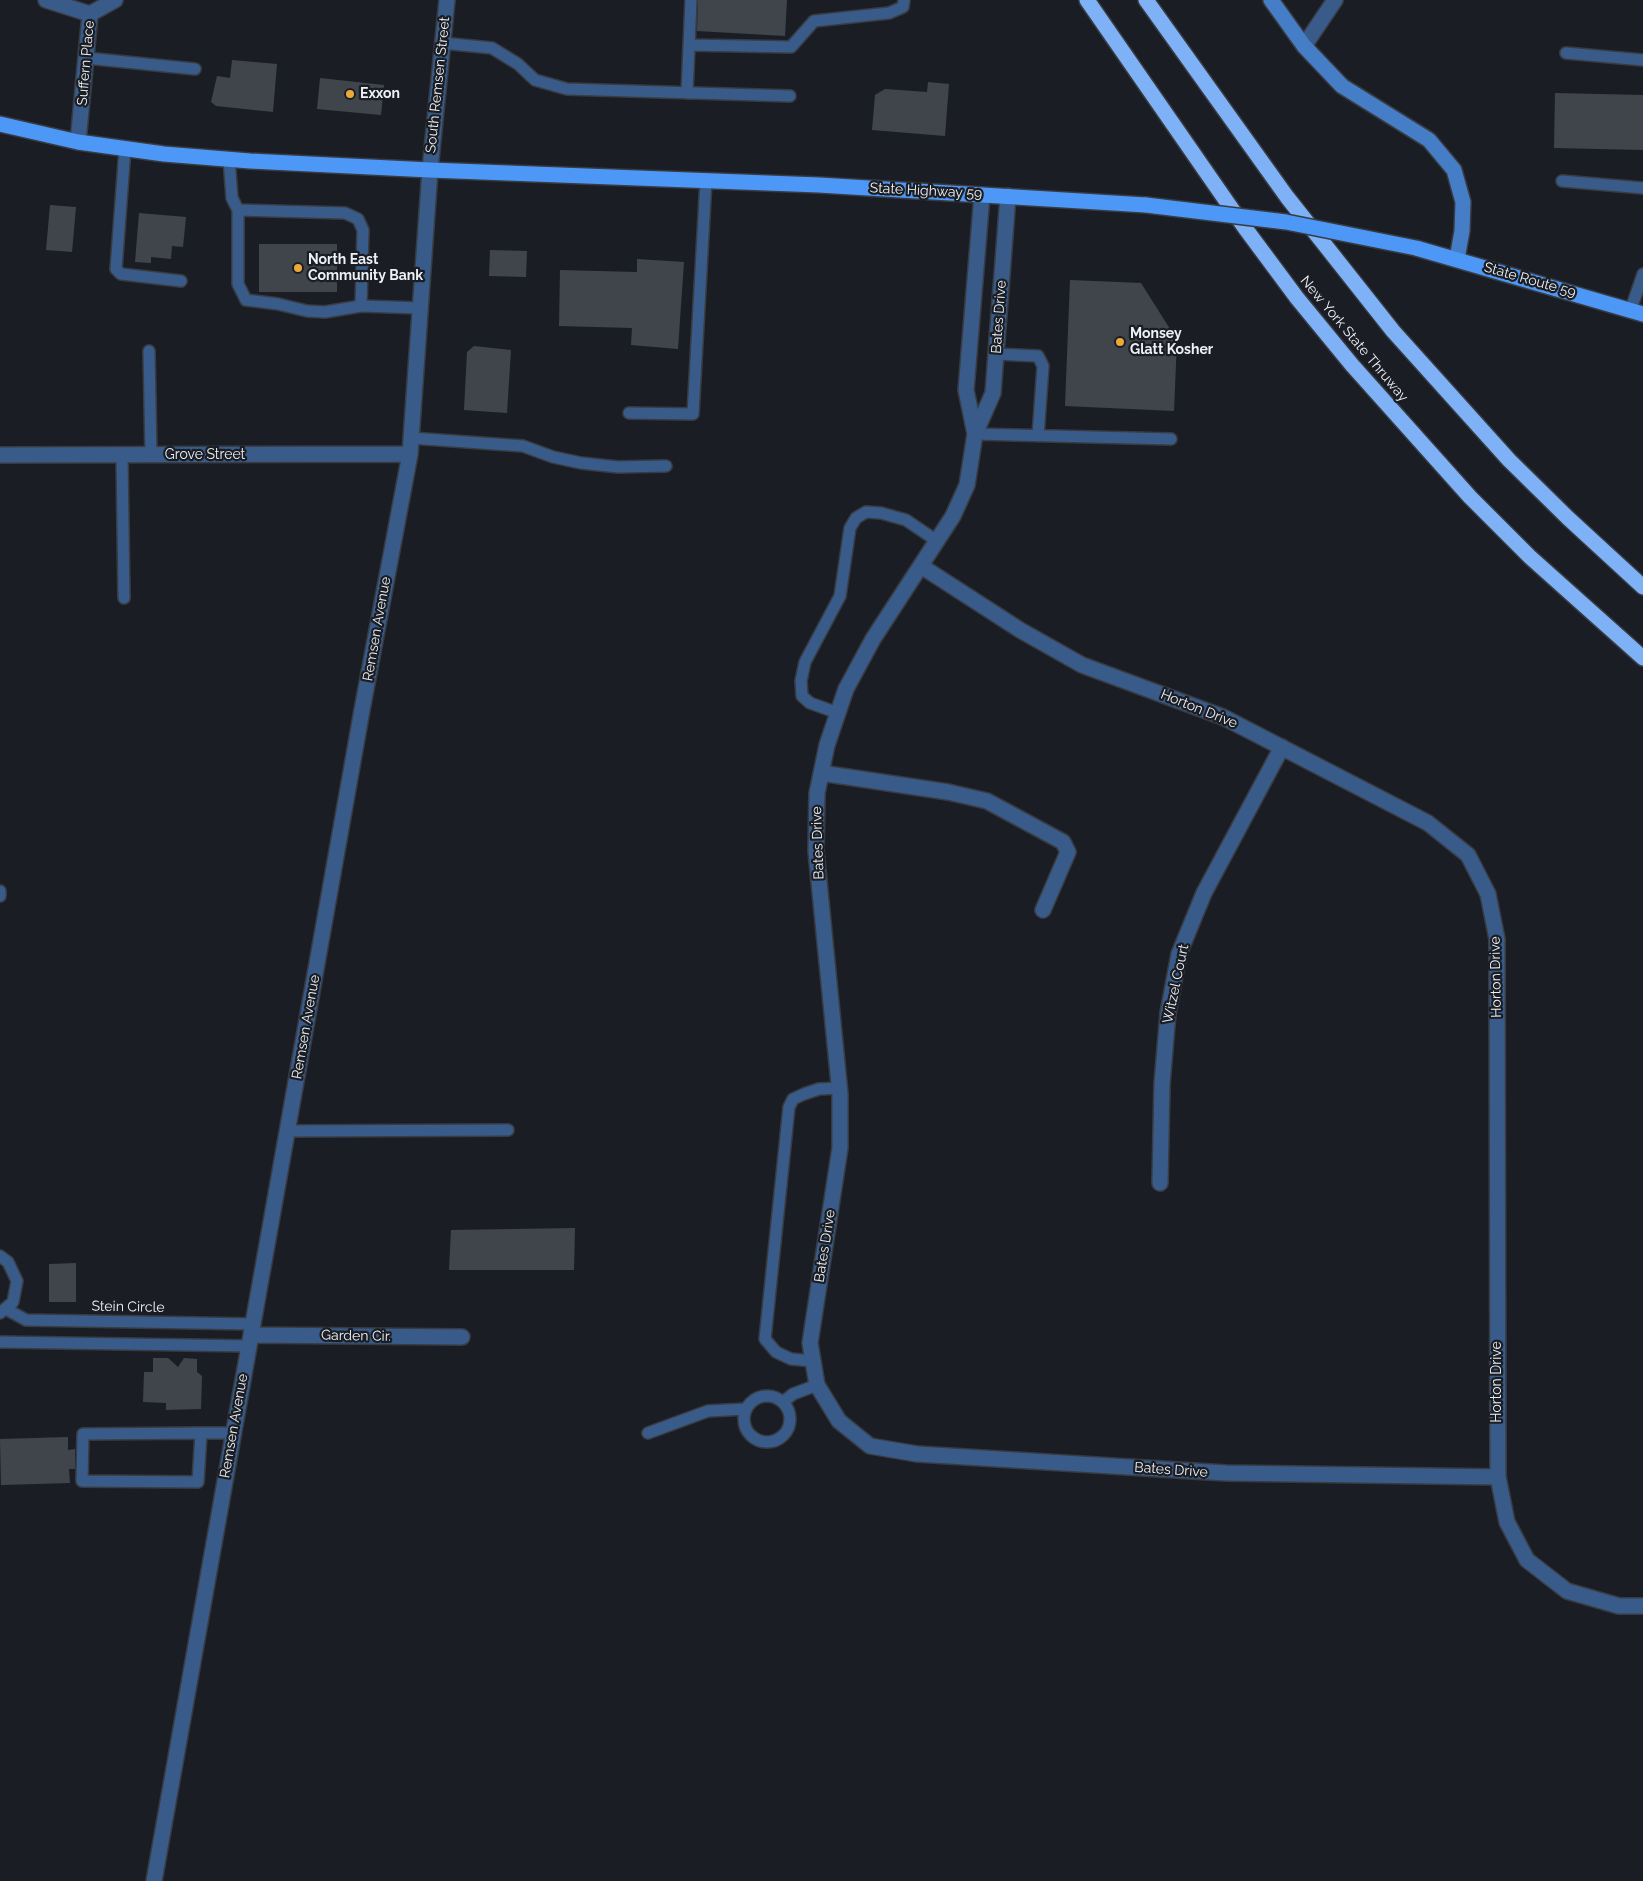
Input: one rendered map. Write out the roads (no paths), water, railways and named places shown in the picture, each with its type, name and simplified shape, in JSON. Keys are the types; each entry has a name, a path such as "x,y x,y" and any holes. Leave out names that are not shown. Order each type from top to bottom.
{"highway":[{"name":"New York State Thruway","path":"1087,0 1245,228 1297,298 1352,366 1470,497 1530,557 1643,658"},
{"path":"1146,0 1287,197 1394,331 1509,460 1568,518 1643,587"}],"main road":[{"name":"State Highway 59","path":"0,124 78,142 125,149 229,159 430,170 706,180 982,194 1146,205 1286,222 1416,248"},
{"name":"State Route 59","path":"1416,248 1637,312"}],"street":[{"path":"46,0 90,14"},
{"name":"Suffern Place","path":"78,142 90,14 116,0"},
{"name":"South Remsen Street","path":"430,170 447,0"},
{"path":"1271,0 1304,46 1342,86 1429,140 1454,170 1463,202 1462,231 1457,259"},
{"path":"1304,46 1336,0"},
{"name":"Remsen Avenue","path":"154,1881 287,1131 410,454 430,170"},
{"name":"Bates Drive","path":"975,434 966,390 982,194"},
{"name":"Bates Drive","path":"1008,196 993,393 975,434 967,485 953,516 873,639 846,690 827,745 817,794 816,851 840,1088 840,1148 810,1343 817,1385 840,1422 870,1446 917,1454 1226,1473 1498,1477"},
{"name":"Grove Street","path":"0,456 410,454"},
{"name":"Horton Drive","path":"922,566 1020,630 1082,665 1223,717 1428,823 1468,855 1488,894 1497,939 1498,1477 1507,1522 1527,1560 1567,1592 1619,1606 1643,1606"},
{"name":"Witzel Court","path":"1160,1183 1162,1084 1168,1013 1180,954 1204,893 1282,747"},
{"path":"821,774 948,792 987,800 1063,842 1068,852 1043,910"},
{"name":"Garden Cir.","path":"251,1335 462,1337"}],"lane":[{"path":"687,93 690,0"},
{"path":"689,45 791,47 814,21 889,13 903,6 904,0"},
{"path":"442,43 492,48 518,64 535,80 566,89 790,96"},
{"path":"1566,53 1643,60"},
{"path":"86,58 195,68"},
{"path":"125,149 116,269 121,274 182,281"},
{"path":"229,159 232,198 238,210 238,284 246,300 278,304 307,311 325,312 361,306 420,308"},
{"path":"629,413 693,414 706,180"},
{"path":"1562,181 1643,188"},
{"path":"238,210 345,213 358,219 363,230 361,306"},
{"path":"1637,312 1643,274"},
{"path":"149,351 151,455"},
{"path":"996,354 1038,356 1043,366 1038,436"},
{"path":"975,434 1172,439"},
{"path":"411,438 523,446 553,457 581,463 618,467 666,466"},
{"path":"122,455 124,598"},
{"path":"838,713 810,703 802,696 801,681 805,662 840,596 850,528 856,518 866,512 906,520 937,541"},
{"path":"0,891 0,896"},
{"path":"813,1361 791,1359 776,1352 765,1339 789,1107 793,1099 819,1088 840,1088"},
{"path":"287,1131 508,1130"},
{"name":"Stein Circle","path":"0,1256 8,1262 14,1271 17,1282 12,1302 3,1311 26,1320 251,1335"},
{"path":"0,1342 251,1335"},
{"path":"784,1402 792,1394 817,1385"},
{"path":"763,1396 778,1398 784,1402 790,1416 790,1424 782,1437 775,1441 759,1441 753,1437 744,1424 746,1409 756,1398 763,1396"},
{"path":"648,1434 708,1411 746,1409"},
{"path":"201,1433 198,1482 82,1480 83,1434 201,1433 233,1433"}],"place":[{"name":"Exxon","path":"350,94"},
{"name":"North East Community Bank","path":"298,268"},
{"name":"Monsey Glatt Kosher","path":"1120,342"}]}
